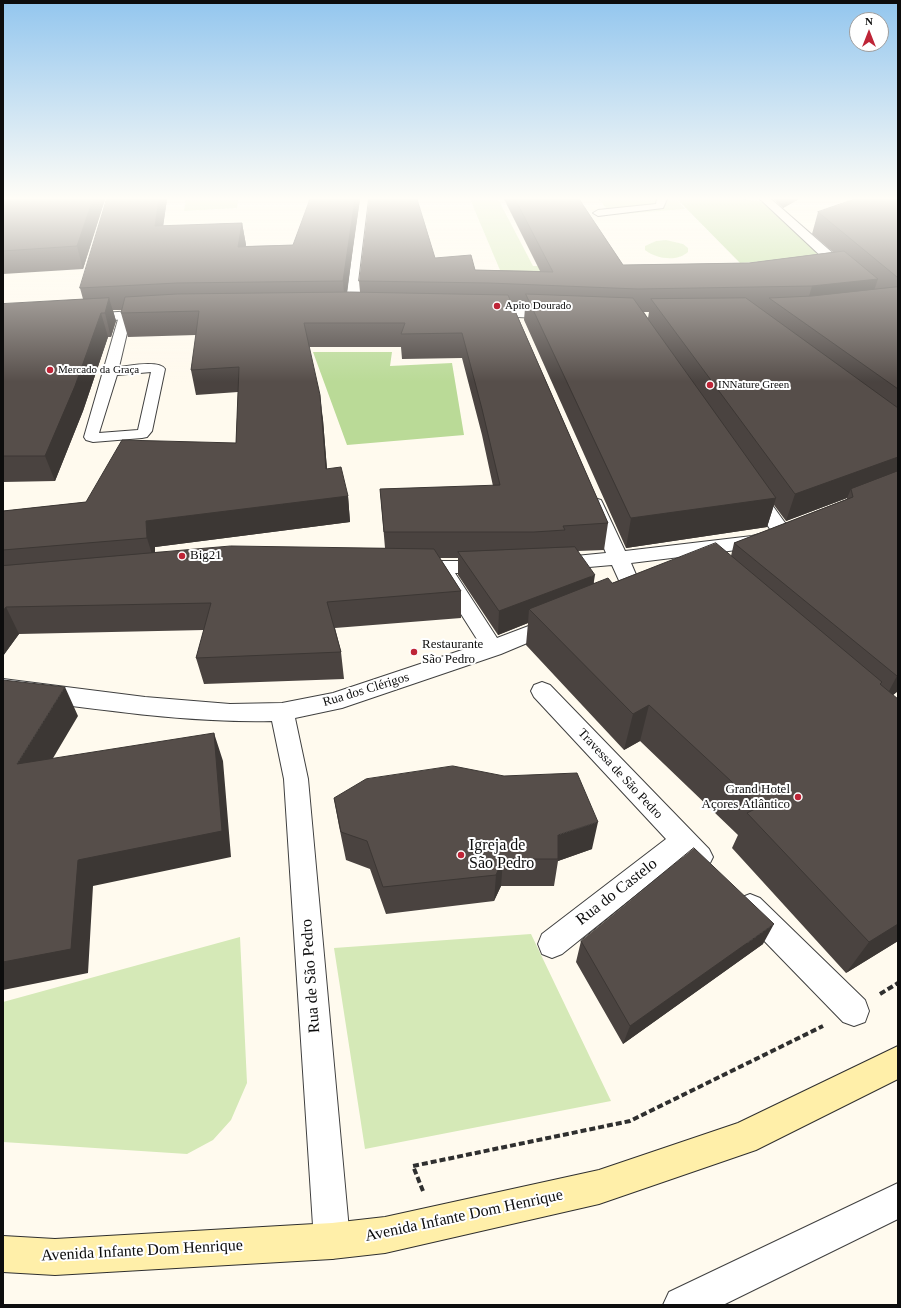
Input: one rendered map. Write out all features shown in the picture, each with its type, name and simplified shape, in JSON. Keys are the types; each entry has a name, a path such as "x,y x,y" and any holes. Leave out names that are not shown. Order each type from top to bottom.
{"main road":[{"name":"Avenida Infante Dom Henrique","path":"3,1254 55,1257 332,1241 385,1234 599,1187 744,1138 898,1062"}],"street":[{"path":"352,310 358,260"},
{"path":"833,260 855,280"},
{"path":"82,303 74,318 168,313"},
{"path":"337,310 367,310"},
{"path":"472,312 516,321 566,315"},
{"path":"701,568 753,542 789,529 746,480"},
{"path":"587,487 618,559 625,594 654,583"},
{"path":"539,565 618,559 753,542"},
{"path":"394,566 441,568 509,566"},
{"path":"441,568 493,648"},
{"name":"Rua dos Clérigos","path":"3,688 152,707 230,713 282,712 334,702 493,648 574,615"},
{"name":"Travessa de São Pedro","path":"542,691 708,865 854,1011"},
{"name":"Rua de São Pedro","path":"282,712 296,779 332,1241"},
{"name":"Rua do Castelo","path":"552,944 708,865"},
{"path":"682,1305 898,1200"}],"lane":[{"path":"111,370 158,369 145,431 142,434 91,437 125,316"}],"path":[{"path":"413,1166 630,1121 854,1011 898,983"}],"green space":[{"path":"496,260 530,260 533,266 710,266 505,282"},
{"path":"737,260 781,260 740,263"},
{"path":"313,352 392,352 390,366 452,363 464,435 347,445"},
{"path":"531,934 611,1101 365,1149 334,948"},
{"path":"240,937 247,1083 231,1120 213,1140 187,1154 3,1142 3,1002"}],"building":[{"path":"88,260 346,260 343,281 177,283 80,288"},
{"path":"362,260 472,260 475,270 553,272 547,260 620,260 623,265 749,263 772,260 855,260 878,279 812,286 638,289 489,283 359,281"},
{"path":"876,260 898,260 897,277"},
{"path":"898,287 898,389 769,298 812,296"},
{"path":"350,292 508,295 608,523 563,526 565,530 534,532 384,532 380,489 500,485 462,333 401,334 405,323 304,323 320,395 326,469 341,467 348,496 146,521 147,538 3,550 3,511 86,502 122,440 236,443 239,367 191,370 199,311 121,313 125,297 177,294"},
{"path":"526,294 633,298 776,498 631,518"},
{"name":"Mercado da Graça","path":"109,298 105,313 101,313 75,386 45,456 3,456 3,304"},
{"path":"746,298 898,408 898,457 795,494 651,299"},
{"path":"898,471 897,676 734,543 853,497 851,489"},
{"path":"716,543 882,682 880,684 898,699 898,924 869,942 747,813 759,807 649,705 633,714 529,609 608,578 612,583"},
{"path":"231,546 434,549 461,591 327,602 341,652 196,658 211,603 6,607 3,611 3,566"},
{"path":"575,547 595,575 499,611 458,552"},
{"path":"3,680 65,687 17,764 214,733 222,831 78,860 71,949 3,962"},
{"name":"Igreja de São Pedro","path":"453,766 504,776 577,773 598,822 558,835 558,859 503,859 496,875 383,887 367,841 341,832 334,798 366,779"},
{"path":"694,848 774,924 630,1026 581,941"}],"place":[{"name":"Apito Dourado","path":"497,306"},
{"name":"Mercado da Graça","path":"50,370"},
{"name":"INNature Green","path":"710,385"},
{"name":"Big21","path":"182,556"},
{"name":"Restaurante São Pedro","path":"414,652"},
{"name":"Grand Hotel Açores Atlântico","path":"798,797"},
{"name":"Igreja de São Pedro","path":"461,855"}]}
